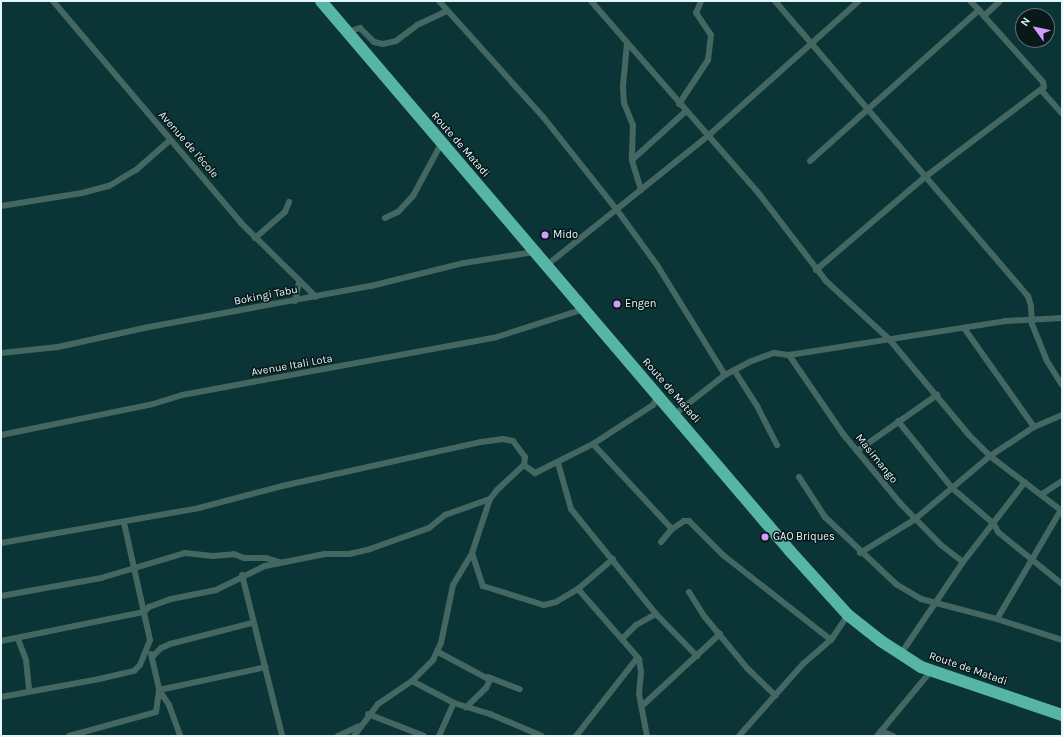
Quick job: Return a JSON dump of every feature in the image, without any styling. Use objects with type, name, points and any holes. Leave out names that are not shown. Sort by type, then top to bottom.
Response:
[{"type":"highway","name":"Route de Matadi","points":[[322,1],[441,144],[675,414],[790,551],[848,615],[900,655],[931,671],[1062,715]]},
{"type":"street","name":"Avenue de l'école","points":[[53,1],[169,141],[255,238],[316,297]]},
{"type":"street","points":[[439,1],[544,118],[617,210],[657,265],[725,375]]},
{"type":"street","points":[[591,1],[679,104],[760,195],[816,270],[889,340],[937,395],[969,435],[990,456],[1042,494],[1062,511],[997,619]]},
{"type":"street","points":[[679,104],[708,60],[711,35],[696,13],[701,1]]},
{"type":"street","points":[[774,1],[868,108],[1028,296],[1033,319],[1032,324],[1047,361],[1062,385]]},
{"type":"street","points":[[547,265],[709,136],[859,1]]},
{"type":"street","points":[[816,270],[925,176],[1044,87],[1043,82],[980,10],[970,1]]},
{"type":"street","points":[[984,16],[1000,1]]},
{"type":"street","points":[[810,161],[868,108],[925,60],[944,40],[980,10]]},
{"type":"street","points":[[347,32],[360,28],[374,42],[383,44],[396,41],[417,25],[447,11]]},
{"type":"street","points":[[627,43],[624,103],[633,124],[632,160],[641,190]]},
{"type":"street","points":[[1041,90],[1062,113]]},
{"type":"street","points":[[632,160],[686,111]]},
{"type":"street","points":[[1,206],[82,193],[109,186],[136,170],[169,141]]},
{"type":"street","points":[[385,218],[398,212],[413,196],[441,144]]},
{"type":"street","points":[[255,238],[285,212],[289,202]]},
{"type":"street","name":"Bokingi Tabu","points":[[1,353],[58,347],[149,327],[295,301],[403,279],[464,263],[534,252]]},
{"type":"street","points":[[295,301],[299,282]]},
{"type":"street","name":"Avenue Itali Lota","points":[[1,435],[153,404],[182,395],[498,337],[584,309]]},
{"type":"street","points":[[675,414],[725,375],[774,353],[789,355],[964,328],[1033,319],[1062,318]]},
{"type":"street","points":[[964,328],[1034,427]]},
{"type":"street","name":"Masimango","points":[[789,355],[857,451],[914,520],[963,562]]},
{"type":"street","points":[[734,370],[757,406],[777,445]]},
{"type":"street","points":[[857,451],[937,395]]},
{"type":"street","points":[[524,465],[535,473],[558,463],[592,444],[654,405],[658,396]]},
{"type":"street","points":[[860,553],[914,520],[990,456],[1034,427],[1062,415]]},
{"type":"street","points":[[898,421],[952,488],[994,524],[998,532],[1062,584]]},
{"type":"street","points":[[1,543],[124,523],[481,442],[503,439],[513,441],[525,456],[524,465],[490,499],[445,515],[429,528],[370,549],[349,554],[325,554],[281,562],[242,575],[236,582],[216,590],[171,599],[149,607],[144,612],[1,641]]},
{"type":"street","points":[[592,444],[672,529]]},
{"type":"street","points":[[558,463],[571,509],[656,614],[697,656]]},
{"type":"street","points":[[798,477],[825,517],[860,553],[896,584],[934,603],[997,619],[1062,640]]},
{"type":"street","points":[[1042,494],[1062,481]]},
{"type":"street","points":[[900,655],[963,562],[994,524],[1025,482]]},
{"type":"street","points":[[354,736],[368,714],[378,704],[412,681],[438,652],[453,585],[472,553],[490,499]]},
{"type":"street","points":[[662,542],[672,529],[684,521],[689,521],[723,555],[830,640]]},
{"type":"street","points":[[1,697],[29,691],[62,687],[134,671],[144,658],[150,640],[124,523]]},
{"type":"street","points":[[1,596],[101,578],[185,552],[213,556],[234,554],[244,558],[266,558],[281,562]]},
{"type":"street","points":[[472,553],[480,572],[481,582],[487,589],[544,605],[556,602],[578,589],[613,559]]},
{"type":"street","points":[[242,575],[252,623],[266,667],[282,736]]},
{"type":"street","points":[[578,589],[623,638],[638,657],[641,672],[639,694],[643,705],[647,736]]},
{"type":"street","points":[[689,592],[704,616],[747,668],[776,696]]},
{"type":"street","points":[[623,638],[636,625],[656,614]]},
{"type":"street","points":[[739,736],[808,659],[830,640],[848,615]]},
{"type":"street","points":[[152,657],[161,648],[170,644],[252,623]]},
{"type":"street","points":[[643,705],[720,634]]},
{"type":"street","points":[[18,638],[26,660],[29,691]]},
{"type":"street","points":[[69,736],[156,712],[159,690],[152,657],[148,647]]},
{"type":"street","points":[[438,652],[488,677],[520,689]]},
{"type":"street","points":[[576,736],[638,657]]},
{"type":"street","points":[[159,690],[266,667]]},
{"type":"street","points":[[879,734],[931,671]]},
{"type":"street","points":[[466,707],[486,688],[490,680],[488,677]]},
{"type":"street","points":[[412,681],[454,703],[542,736]]},
{"type":"street","points":[[159,690],[169,705],[180,736]]},
{"type":"street","points":[[439,736],[454,703]]},
{"type":"street","points":[[368,714],[424,736]]},
{"type":"street","points":[[338,736],[359,726]]},
{"type":"street","points":[[879,734],[893,736]]},
{"type":"place","name":"Mido","points":[[545,235]]},
{"type":"place","name":"Engen","points":[[617,304]]},
{"type":"place","name":"GAO Briques","points":[[765,537]]}]
